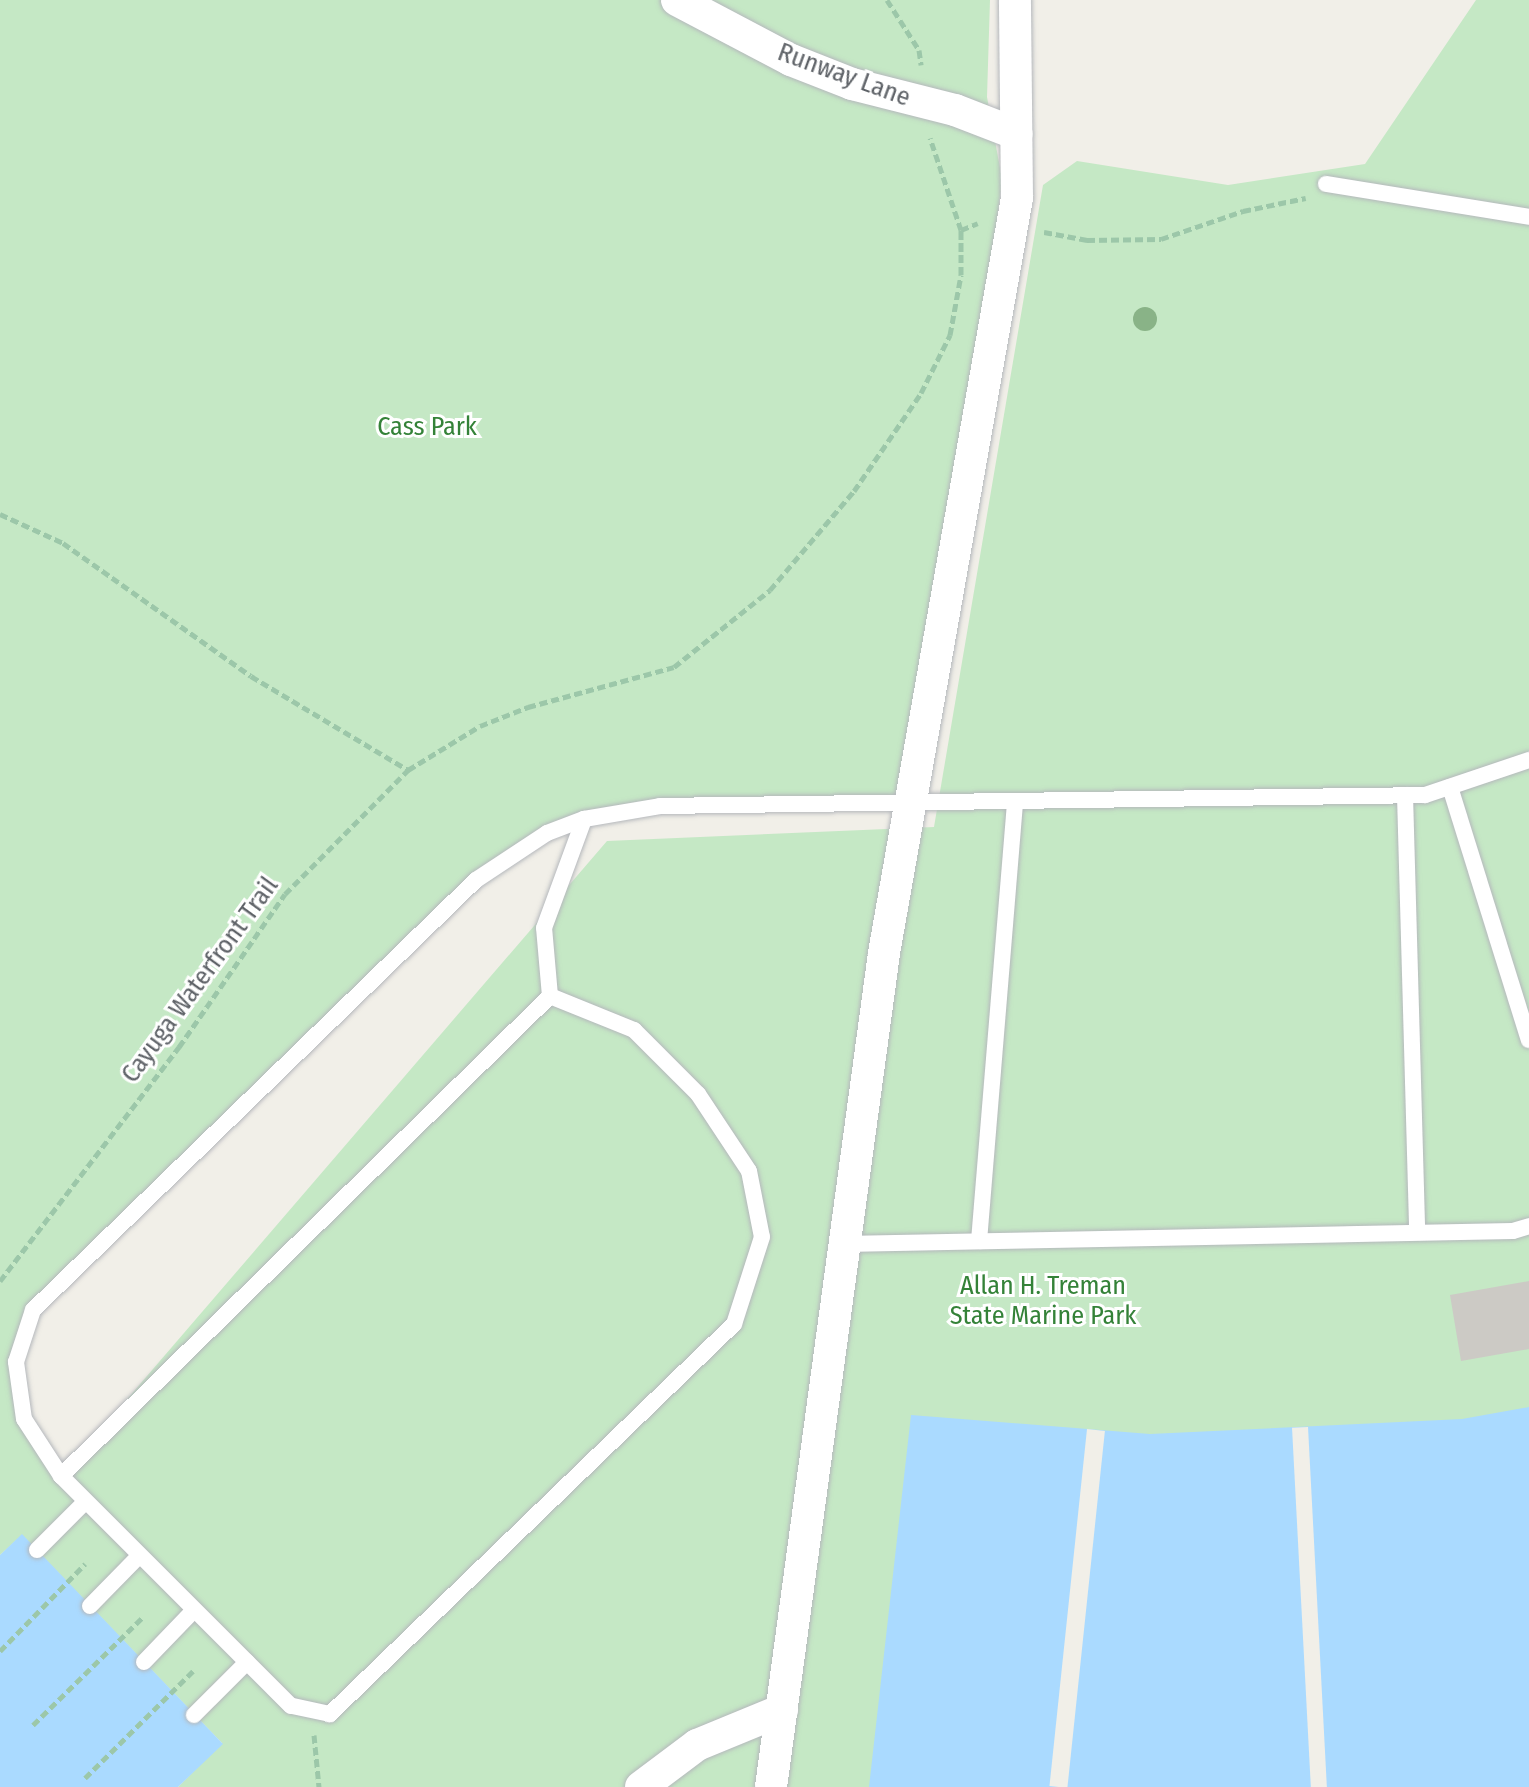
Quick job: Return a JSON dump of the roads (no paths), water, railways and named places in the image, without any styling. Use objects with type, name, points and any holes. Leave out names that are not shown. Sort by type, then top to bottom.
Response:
[{"type":"street","name":"Runway Lane","points":[[677,0],[791,60],[1017,134]]},
{"type":"street","points":[[771,1787],[844,1244],[908,802],[1009,245],[1017,134],[1015,0]]},
{"type":"street","points":[[641,1787],[697,1745],[782,1710]]},
{"type":"lane","points":[[1326,184],[1529,217]]},
{"type":"lane","points":[[550,996],[634,1030],[698,1094],[749,1171],[762,1237],[734,1324],[330,1714],[291,1706],[61,1476],[36,1442],[17,1391],[16,1362],[33,1310],[476,880],[535,841],[584,819],[660,806],[1405,795],[1450,787],[1529,760]]},
{"type":"lane","points":[[1450,787],[1529,1040]]},
{"type":"lane","points":[[1405,795],[1417,1232]]},
{"type":"lane","points":[[979,1241],[1015,801]]},
{"type":"lane","points":[[550,996],[544,928],[584,819]]},
{"type":"lane","points":[[61,1476],[550,996]]},
{"type":"lane","points":[[844,1244],[1513,1231],[1529,1226]]},
{"type":"lane","points":[[37,1550],[85,1502]]},
{"type":"lane","points":[[90,1606],[139,1556]]},
{"type":"lane","points":[[144,1662],[194,1610]]},
{"type":"lane","points":[[194,1715],[247,1662]]},
{"type":"water","points":[[1529,1407],[1529,1787],[869,1787],[911,1415],[1150,1434],[1462,1419]]},
{"type":"water","points":[[22,1534],[223,1744],[178,1787],[0,1787],[0,1555]]},
{"type":"park label","name":"Cass Park","points":[[427,427]]},
{"type":"park label","name":"Allan H. Treman State Marine Park","points":[[1043,1301]]}]
